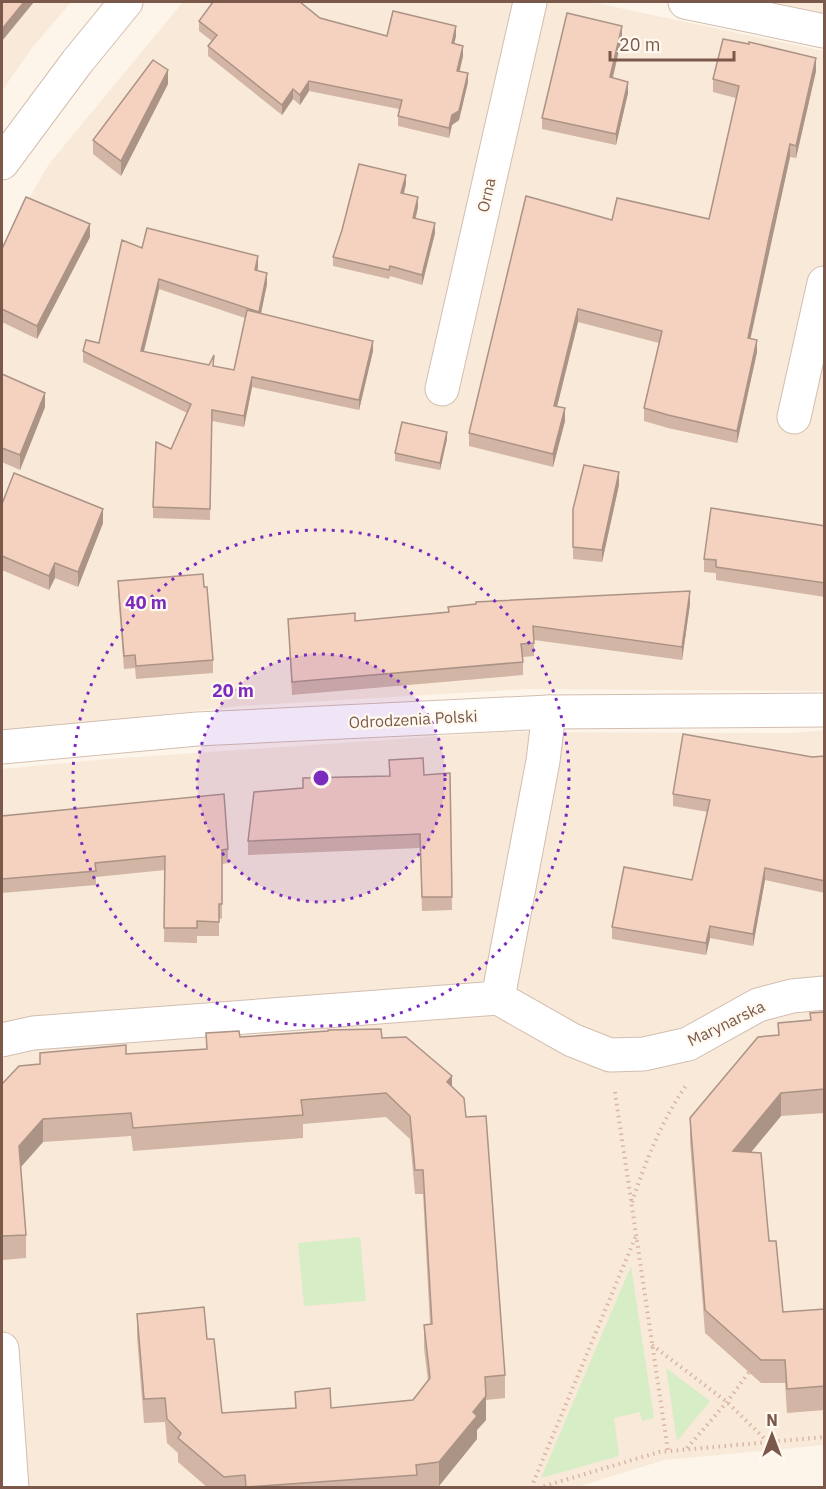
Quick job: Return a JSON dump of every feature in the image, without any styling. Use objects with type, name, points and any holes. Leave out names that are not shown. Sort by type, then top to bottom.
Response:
[{"type":"street","points":[[2,163],[77,62],[126,2]]},
{"type":"street","name":"Orna","points":[[442,389],[530,2]]},
{"type":"street","points":[[686,2],[825,32]]},
{"type":"street","points":[[794,417],[825,283]]},
{"type":"street","name":"Odrodzenia Polski","points":[[2,747],[197,729],[549,712],[825,710]]},
{"type":"street","points":[[2,1040],[33,1033],[498,998],[543,761],[549,712]]},
{"type":"street","name":"Marynarska","points":[[498,998],[572,1040],[610,1055],[644,1054],[688,1044],[758,1005],[792,996],[825,993]]},
{"type":"street","points":[[2,1349],[12,1488]]},
{"type":"path","points":[[610,1055],[668,1451]]},
{"type":"path","points":[[631,1202],[646,1161],[671,1108],[690,1080]]},
{"type":"path","points":[[531,1488],[636,1236]]},
{"type":"path","points":[[652,1345],[727,1402],[767,1442]]},
{"type":"path","points":[[686,1449],[727,1402],[749,1372]]},
{"type":"path","points":[[538,1488],[659,1452],[825,1437]]},
{"type":"shaded area","points":[[2,2],[71,2],[31,49],[2,91]]},
{"type":"shaded area","points":[[183,2],[591,2],[824,51],[824,691],[526,689],[240,706],[2,732],[2,245],[49,164]]},
{"type":"shaded area","points":[[739,2],[824,2],[824,18]]},
{"type":"shaded area","points":[[824,730],[824,1445],[664,1460],[577,1487],[2,1488],[2,769],[108,759],[499,732],[793,733]]},
{"type":"green space","points":[[360,1237],[366,1301],[304,1306],[298,1243]]},
{"type":"green space","points":[[631,1266],[654,1418],[642,1421],[640,1412],[614,1418],[619,1456],[541,1478]]},
{"type":"green space","points":[[666,1368],[710,1401],[677,1441]]},
{"type":"building","points":[[2,2],[24,2],[2,29]]},
{"type":"building","points":[[213,2],[300,2],[320,18],[387,36],[393,11],[456,26],[452,43],[463,46],[457,71],[468,73],[459,111],[452,115],[449,128],[398,116],[402,100],[309,81],[300,95],[293,89],[282,105],[208,46],[217,35],[199,21]]},
{"type":"building","points":[[567,13],[622,26],[610,77],[628,82],[616,134],[542,118]]},
{"type":"building","points":[[723,39],[749,44],[749,42],[816,58],[796,146],[790,144],[769,238],[748,338],[757,340],[737,431],[644,408],[662,331],[578,309],[554,406],[565,408],[553,454],[469,433],[526,196],[612,220],[617,198],[709,219],[739,86],[713,79]]},
{"type":"building","points":[[153,60],[168,70],[121,161],[93,140]]},
{"type":"building","points":[[359,164],[406,175],[401,193],[418,197],[413,218],[435,223],[422,275],[390,266],[389,270],[333,257]]},
{"type":"building","points":[[26,197],[90,224],[37,326],[2,309],[2,249]]},
{"type":"building","points":[[147,228],[258,256],[255,270],[267,273],[259,312],[159,279],[141,351],[209,365],[214,355],[213,366],[234,370],[247,310],[373,341],[359,400],[252,377],[244,416],[212,410],[210,509],[153,507],[156,442],[171,449],[191,404],[83,351],[86,340],[99,343],[122,240],[142,248]]},
{"type":"building","points":[[2,374],[45,393],[20,455],[2,448]]},
{"type":"building","points":[[402,422],[447,432],[440,463],[395,453]]},
{"type":"building","points":[[584,465],[619,472],[602,550],[573,547],[573,509]]},
{"type":"building","points":[[14,473],[103,509],[78,572],[55,563],[49,576],[2,556],[2,504]]},
{"type":"building","points":[[711,508],[825,526],[825,583],[716,567],[716,560],[704,559]]},
{"type":"building","points":[[203,574],[204,587],[207,587],[213,660],[136,666],[135,655],[124,656],[118,581]]},
{"type":"building","points":[[690,591],[682,647],[533,626],[534,643],[521,644],[523,662],[292,682],[288,619],[355,613],[355,621],[449,612],[448,607],[476,604],[476,602]]},
{"type":"building","points":[[683,734],[812,757],[825,756],[825,881],[765,868],[753,934],[710,926],[706,943],[612,927],[624,867],[692,880],[710,800],[673,794]]},
{"type":"building","points":[[423,758],[424,775],[450,773],[452,897],[422,897],[420,834],[248,841],[254,792],[303,788],[303,778],[390,776],[389,760]]},
{"type":"building","points":[[224,794],[228,849],[222,850],[222,904],[219,904],[219,922],[197,921],[197,928],[164,928],[165,856],[95,863],[96,871],[2,879],[2,816]]},
{"type":"building","points":[[825,1012],[825,1089],[781,1093],[733,1151],[761,1153],[769,1241],[776,1241],[783,1312],[825,1309],[825,1386],[787,1389],[785,1360],[761,1360],[705,1310],[690,1118],[758,1037],[779,1035],[778,1023],[811,1020],[810,1013]]},
{"type":"building","points":[[381,1029],[382,1038],[406,1037],[452,1076],[447,1082],[464,1098],[466,1117],[486,1116],[505,1375],[485,1377],[486,1396],[473,1412],[477,1416],[439,1462],[416,1465],[417,1475],[246,1487],[245,1475],[224,1477],[178,1438],[181,1433],[167,1419],[165,1398],[144,1399],[137,1314],[204,1307],[207,1339],[214,1339],[222,1413],[296,1408],[295,1392],[330,1388],[331,1408],[413,1400],[430,1378],[424,1325],[432,1324],[423,1170],[415,1170],[410,1116],[386,1093],[301,1100],[303,1115],[133,1128],[131,1113],[43,1119],[19,1146],[26,1235],[2,1236],[2,1084],[19,1066],[40,1064],[40,1053],[126,1045],[126,1054],[207,1049],[206,1033],[239,1031],[240,1037],[328,1030]]}]
